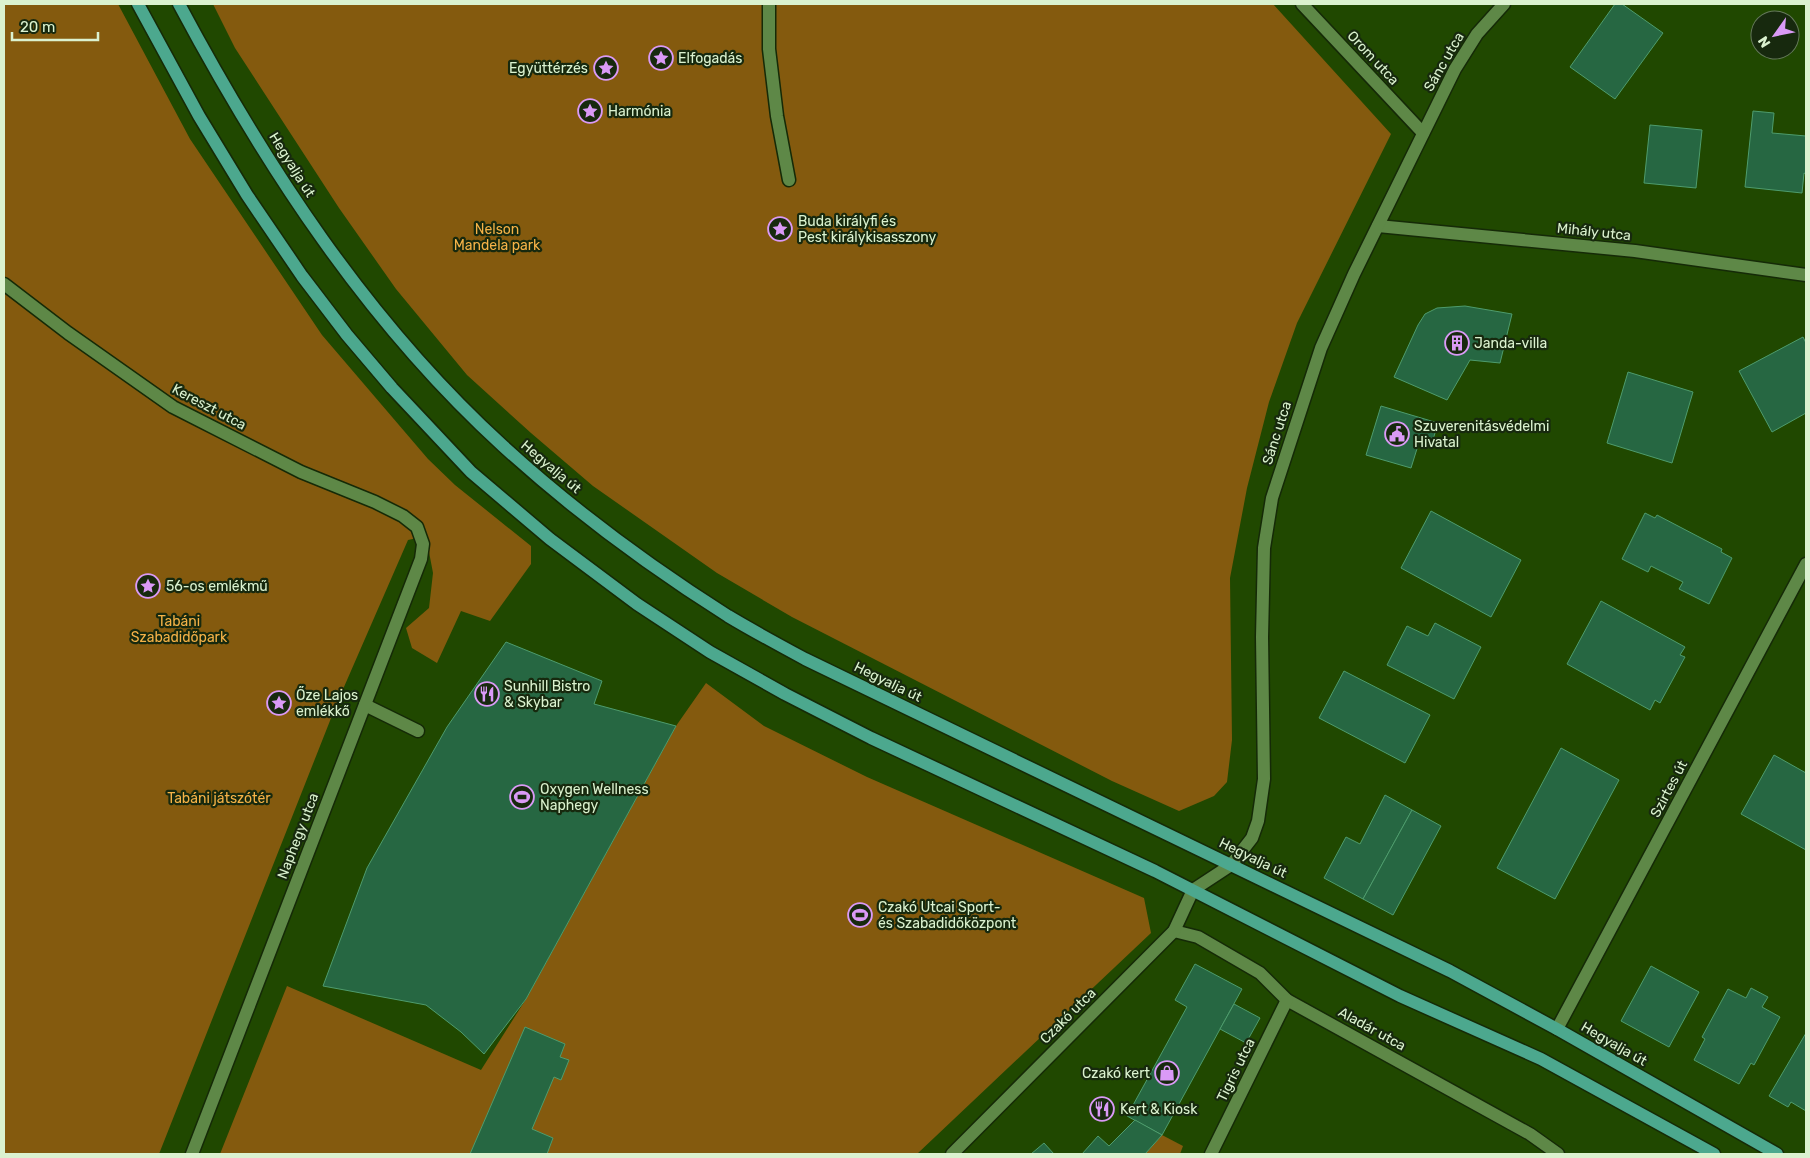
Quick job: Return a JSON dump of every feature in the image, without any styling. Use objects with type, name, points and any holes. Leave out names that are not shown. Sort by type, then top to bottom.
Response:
[{"type":"main road","points":[[138,4],[199,116],[247,195],[302,276],[347,335],[392,388],[471,472],[550,539],[637,604],[710,652],[785,694],[871,738],[1193,890],[1400,996],[1541,1059],[1714,1154]]},
{"type":"main road","name":"Hegyalja út","points":[[179,4],[238,108],[287,188],[349,276],[393,330],[444,388],[503,446],[575,507],[659,570],[722,611],[805,659],[1450,972],[1557,1029],[1777,1154]]},
{"type":"street","points":[[769,4],[769,50],[777,116],[789,180]]},
{"type":"street","name":"Orom utca","points":[[1302,4],[1423,133]]},
{"type":"street","name":"Sánc utca","points":[[1193,890],[1231,865],[1252,838],[1258,821],[1264,779],[1262,590],[1264,548],[1272,498],[1321,348],[1455,69],[1477,34],[1504,4]]},
{"type":"street","name":"Mihály utca","points":[[1378,226],[1635,251],[1806,276]]},
{"type":"street","name":"Kereszt utca","points":[[4,284],[68,333],[173,407],[301,472],[404,516],[417,527]]},
{"type":"street","name":"Naphegy utca","points":[[192,1154],[421,559],[423,544],[417,527]]},
{"type":"street","name":"Szirtes út","points":[[1557,1029],[1806,564]]},
{"type":"street","points":[[365,705],[418,730]]},
{"type":"street","name":"Czakó utca","points":[[952,1154],[1174,931],[1193,890]]},
{"type":"street","name":"Aladár utca","points":[[1174,931],[1198,937],[1260,973],[1288,1000],[1530,1134],[1558,1154]]},
{"type":"street","name":"Tigris utca","points":[[1211,1154],[1288,1000]]},
{"type":"green space","name":"Tabáni Szabadidőpark","points":[[4,4],[118,4],[190,139],[322,335],[428,459],[455,485],[531,546],[531,564],[490,621],[461,611],[437,663],[412,648],[406,628],[429,608],[433,573],[426,536],[408,540],[337,703],[159,1154],[4,1154]]},
{"type":"green space","name":"Nelson Mandela park","points":[[213,4],[1273,4],[1391,134],[1297,323],[1269,402],[1247,488],[1230,578],[1232,740],[1227,782],[1214,796],[1179,811],[1112,781],[792,617],[717,573],[593,486],[467,375],[396,289],[339,208],[235,48]]},
{"type":"green space","name":"Czakó Utcai Sport- és Szabadidőközpont","points":[[706,683],[764,726],[867,777],[1144,898],[1151,933],[917,1154],[220,1154],[287,986],[481,1070],[526,999],[676,726]]},
{"type":"green space","points":[[1162,1135],[1183,1146],[1180,1154],[1145,1154]]},
{"type":"building","points":[[1615,4],[1622,4],[1663,33],[1615,99],[1570,67]]},
{"type":"building","points":[[1753,111],[1774,113],[1772,133],[1806,136],[1806,174],[1804,173],[1802,193],[1745,187]]},
{"type":"building","points":[[1650,125],[1702,130],[1696,188],[1644,183]]},
{"type":"building","name":"Janda-villa","points":[[1465,306],[1512,314],[1500,363],[1470,360],[1447,400],[1394,377],[1425,314],[1437,308]]},
{"type":"building","points":[[1803,337],[1806,343],[1806,413],[1772,432],[1739,371]]},
{"type":"building","points":[[1628,372],[1693,392],[1672,463],[1607,443]]},
{"type":"building","points":[[1381,406],[1438,423],[1432,443],[1420,439],[1411,468],[1366,455]]},
{"type":"building","points":[[1431,511],[1521,560],[1491,617],[1401,568]]},
{"type":"building","points":[[1645,513],[1655,518],[1657,515],[1722,549],[1721,552],[1732,558],[1709,604],[1679,589],[1683,582],[1651,566],[1648,572],[1622,559]]},
{"type":"building","points":[[1601,601],[1685,647],[1680,655],[1685,657],[1660,703],[1655,700],[1650,710],[1567,664]]},
{"type":"building","points":[[1435,623],[1481,647],[1454,699],[1387,665],[1407,626],[1428,636]]},
{"type":"building","name":"Oxygen Wellness Naphegy","points":[[506,642],[602,681],[594,704],[676,726],[526,999],[484,1054],[461,1032],[426,1005],[323,986],[367,868],[447,727]]},
{"type":"building","points":[[1344,671],[1430,715],[1405,763],[1319,718]]},
{"type":"building","points":[[1561,748],[1619,780],[1555,899],[1497,868]]},
{"type":"building","points":[[1774,755],[1806,773],[1806,850],[1741,814]]},
{"type":"building","points":[[1385,795],[1412,810],[1363,899],[1324,878],[1346,837],[1360,844]]},
{"type":"building","points":[[1412,810],[1441,826],[1393,915],[1363,899]]},
{"type":"building","points":[[1195,964],[1242,989],[1162,1135],[1127,1116],[1187,1007],[1175,1000]]},
{"type":"building","points":[[1651,966],[1699,992],[1669,1047],[1621,1021]]},
{"type":"building","points":[[1751,988],[1768,997],[1762,1007],[1780,1017],[1754,1065],[1751,1063],[1739,1084],[1694,1060],[1705,1039],[1702,1037],[1728,989],[1746,998]]},
{"type":"building","points":[[1234,1004],[1260,1018],[1246,1043],[1220,1029]]},
{"type":"building","points":[[525,1027],[565,1044],[560,1057],[569,1060],[561,1080],[554,1077],[532,1129],[553,1138],[547,1154],[470,1154]]},
{"type":"building","points":[[1806,1033],[1806,1111],[1791,1102],[1788,1107],[1769,1096]]},
{"type":"building","points":[[1135,1120],[1162,1135],[1145,1154],[1082,1154],[1098,1136],[1109,1146]]},
{"type":"building","points":[[1044,1143],[1054,1154],[1031,1154]]},
{"type":"place","name":"Elfogadás","points":[[661,58]]},
{"type":"place","name":"Együttérzés","points":[[606,68]]},
{"type":"place","name":"Harmónia","points":[[590,111]]},
{"type":"place","name":"Buda királyfi és Pest királykisasszony","points":[[780,229]]},
{"type":"place","name":"Janda-villa","points":[[1457,343]]},
{"type":"place","name":"Szuverenitásvédelmi Hivatal","points":[[1397,434]]},
{"type":"place","name":"56-os emlékmű","points":[[148,586]]},
{"type":"place","name":"Sunhill Bistro & Skybar","points":[[487,694]]},
{"type":"place","name":"Őze Lajos emlékkő","points":[[279,703]]},
{"type":"place","name":"Oxygen Wellness Naphegy","points":[[522,797]]},
{"type":"place","name":"Czakó Utcai Sport- és Szabadidőközpont","points":[[860,915]]},
{"type":"place","name":"Czakó kert","points":[[1167,1073]]},
{"type":"place","name":"Kert & Kiosk","points":[[1102,1109]]},
{"type":"park label","name":"Tabáni játszótér","points":[[219,798]]}]
